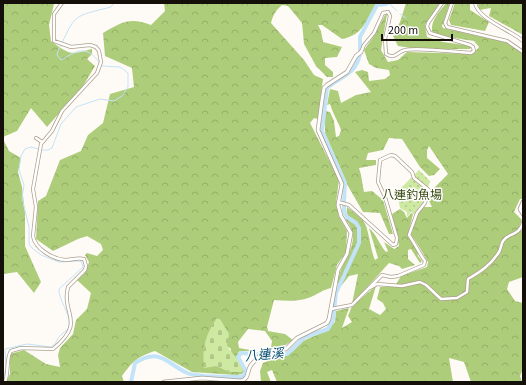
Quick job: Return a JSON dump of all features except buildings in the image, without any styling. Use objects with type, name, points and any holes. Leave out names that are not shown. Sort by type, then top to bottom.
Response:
[{"type":"street","points":[[5,382],[9,365],[9,356],[12,351],[21,348],[53,349],[69,332],[71,319],[67,299],[68,287],[85,270],[86,266],[84,259],[81,258],[66,260],[48,254],[34,240],[36,207],[33,189],[42,142],[52,131],[62,111],[86,88],[97,73],[101,62],[99,51],[96,47],[90,45],[71,47],[61,45],[54,41],[54,14],[62,3]]},
{"type":"street","points":[[164,382],[202,378],[241,381],[248,376],[252,364],[266,350],[286,349],[297,338],[324,326],[330,319],[338,270],[348,254],[351,238],[349,228],[341,216],[338,202],[342,184],[318,130],[323,93],[327,85],[347,72],[356,56],[361,52],[364,45],[374,33],[384,13],[388,12],[390,16],[385,39],[386,54],[394,57],[405,50],[471,53],[474,50],[470,45],[430,33],[427,27],[428,23],[442,3]]},
{"type":"street","points":[[452,3],[444,25],[447,27],[507,41],[523,52]]},
{"type":"street","points":[[475,3],[477,11],[483,16],[523,41]]},
{"type":"street","points":[[36,138],[42,142]]},
{"type":"street","points":[[331,309],[336,310],[352,305],[382,275],[391,277],[398,276],[424,265],[425,261],[419,253],[418,246],[409,235],[417,213],[425,203],[429,190],[414,178],[412,172],[395,156],[390,155],[380,160],[378,182],[385,197],[397,238],[396,244],[393,245],[349,205],[338,202]]},
{"type":"street","points":[[523,202],[520,209],[523,214]]},
{"type":"street","points":[[365,292],[377,284],[402,286],[420,282],[442,298],[457,298],[467,292],[468,279],[480,272],[494,260],[503,241],[516,234],[523,223]]},
{"type":"green space","points":[[3,3],[56,3],[54,4],[49,25],[51,41],[62,49],[74,53],[92,49],[92,54],[87,59],[95,66],[83,86],[47,127],[31,108],[17,131],[3,137]]},
{"type":"green space","points":[[164,3],[377,3],[367,21],[359,31],[349,37],[342,39],[322,25],[318,25],[323,42],[342,47],[337,57],[325,58],[325,65],[333,72],[333,77],[327,77],[316,66],[304,44],[302,23],[288,6],[282,5],[280,7],[275,13],[271,23],[304,60],[314,75],[323,79],[318,119],[314,118],[310,123],[339,180],[336,203],[339,217],[347,231],[346,252],[337,265],[331,288],[304,299],[288,301],[274,300],[267,327],[268,331],[285,334],[293,340],[281,348],[271,348],[272,341],[265,331],[248,329],[238,342],[239,348],[256,351],[240,351],[238,353],[245,367],[245,371],[242,374],[236,375],[192,372],[155,351],[144,355],[129,367],[122,376],[124,382],[6,382],[10,374],[10,354],[24,350],[46,364],[60,367],[58,355],[60,348],[73,334],[76,320],[87,309],[91,293],[77,280],[85,273],[89,262],[85,255],[87,253],[97,256],[103,250],[101,244],[87,236],[53,251],[36,239],[38,201],[46,196],[60,160],[81,151],[88,135],[103,123],[110,94],[134,87],[132,68],[105,56],[103,33],[116,26],[132,21],[151,25],[165,11]],"holes":[[[227,346],[231,349],[230,372],[217,366]]]},
{"type":"green space","points":[[406,3],[440,3],[425,25],[427,37],[443,42],[472,46],[470,49],[418,49],[398,46],[393,36],[400,22]]},
{"type":"green space","points":[[446,3],[450,3],[442,26],[443,28],[513,44],[523,53],[523,199],[520,199],[514,212],[522,220],[519,227],[522,231],[523,229],[523,277],[509,282],[507,289],[515,301],[523,303],[523,369],[520,376],[522,382],[471,382],[464,362],[449,358],[453,382],[277,382],[272,370],[267,372],[271,382],[261,382],[260,371],[263,363],[293,351],[303,341],[325,331],[335,322],[336,311],[349,308],[342,328],[352,322],[348,316],[352,306],[376,286],[369,309],[380,315],[386,309],[383,303],[377,299],[380,287],[395,286],[401,276],[427,267],[428,262],[411,235],[418,213],[424,207],[432,207],[428,199],[434,188],[448,174],[429,146],[427,150],[427,158],[440,169],[434,175],[429,176],[420,167],[402,139],[389,138],[383,150],[368,153],[366,160],[376,160],[376,165],[359,168],[364,192],[372,191],[383,200],[393,234],[389,234],[380,213],[363,212],[348,186],[325,133],[325,111],[330,112],[334,121],[336,137],[339,136],[341,130],[340,127],[330,104],[327,105],[330,89],[338,91],[341,103],[356,95],[371,92],[355,72],[362,70],[368,72],[369,81],[385,79],[390,75],[389,70],[376,68],[369,64],[364,50],[387,14],[381,50],[388,62],[398,60],[407,52],[473,54],[479,47],[474,41],[436,35],[432,31],[434,20]]},
{"type":"green space","points":[[455,3],[470,3],[470,10],[489,22],[485,31],[451,25],[449,20]]},
{"type":"green space","points":[[478,3],[523,3],[523,35],[489,16],[491,8],[479,10]]},
{"type":"green space","points":[[3,139],[9,151],[21,158],[18,172],[22,187],[25,213],[25,246],[41,282],[34,293],[17,272],[3,274]]},
{"type":"green space","name":"八連釣魚場","points":[[419,170],[430,181],[424,201],[414,214],[411,212],[407,217],[407,212],[400,208],[397,192]]},
{"type":"green space","points":[[347,207],[366,225],[375,260],[378,258],[369,228],[386,252],[388,251],[384,242],[394,249],[399,246],[392,214],[400,209],[404,212],[407,218],[411,213],[413,214],[408,235],[417,248],[418,256],[422,261],[420,263],[411,249],[408,250],[408,259],[415,265],[402,269],[399,266],[389,263],[352,304],[358,274],[349,276],[342,285],[337,283],[341,269],[351,248],[353,237],[350,226],[346,220]]},
{"type":"green space","points":[[217,318],[220,319],[229,334],[227,346],[245,369],[244,372],[230,372],[217,366],[204,368],[205,342]]},
{"type":"waterway","points":[[99,62],[86,51],[77,52],[61,60],[57,55],[68,30],[76,19],[88,13],[111,7],[114,3]]},
{"type":"waterway","points":[[386,4],[390,4],[397,11]]},
{"type":"waterway","name":"八連溪","points":[[360,51],[360,37],[377,5],[386,4]]},
{"type":"waterway","points":[[400,14],[406,18]]},
{"type":"waterway","name":"八連溪","points":[[344,202],[345,183],[322,131],[327,88],[355,67],[360,54]]},
{"type":"waterway","points":[[42,150],[52,148],[61,124],[76,107],[100,99],[114,101],[122,96],[128,87],[128,73],[120,67],[101,65]]},
{"type":"waterway","points":[[3,379],[6,368],[5,349],[27,344],[51,347],[68,329],[68,314],[59,294],[59,289],[83,267],[81,261],[59,262],[41,255],[29,244],[29,227],[22,198],[24,185],[19,170],[21,156],[25,149],[31,147],[38,149]]},
{"type":"waterway","name":"八連溪","points":[[131,382],[135,363],[151,356],[162,358],[187,373],[242,377],[246,371],[238,357],[241,353],[267,355],[287,354],[305,337],[328,329],[333,320],[336,293],[359,243],[359,228],[356,223],[347,217],[344,212],[344,205]]}]
